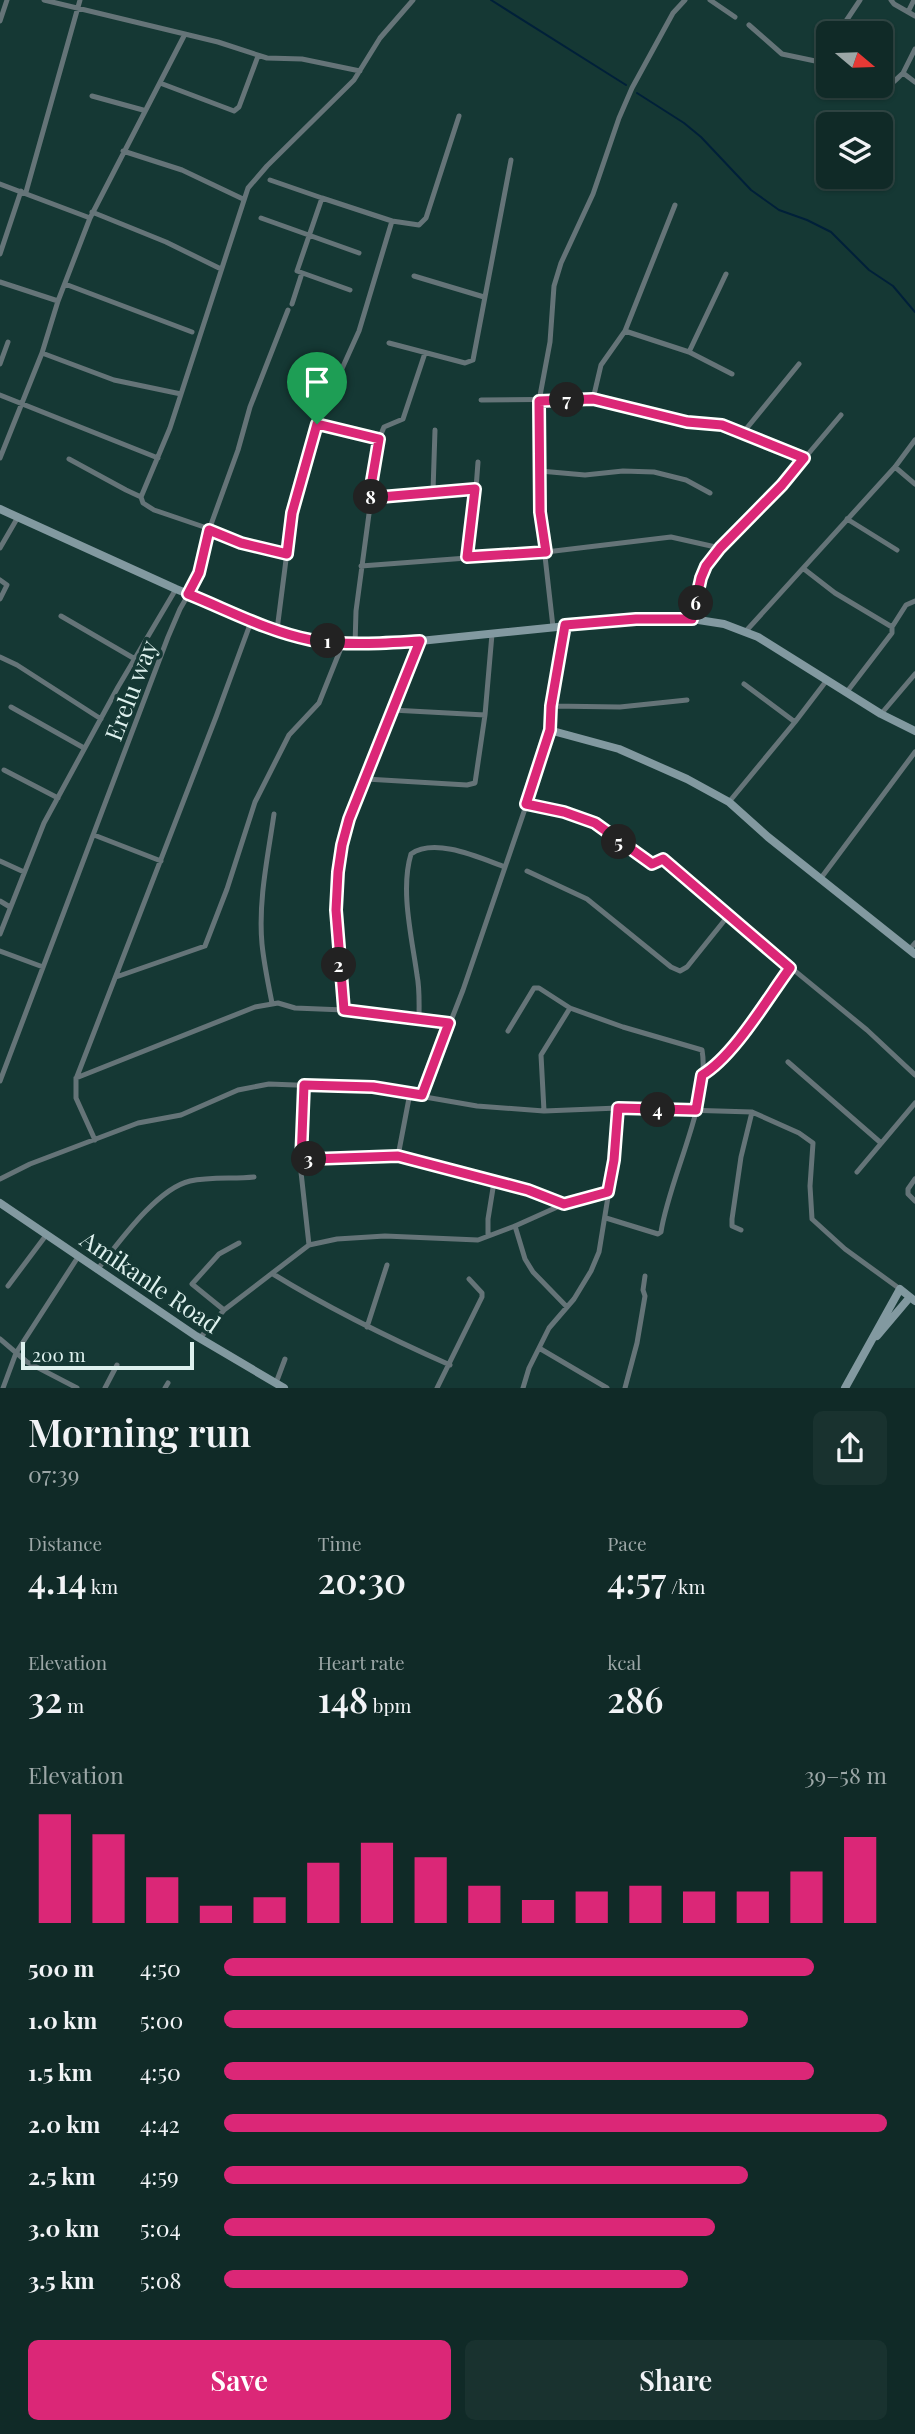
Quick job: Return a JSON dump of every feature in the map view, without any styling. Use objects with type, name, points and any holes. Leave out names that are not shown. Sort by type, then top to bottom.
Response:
[{"type":"street","points":[[0,21],[8,0]]},
{"type":"street","points":[[44,0],[229,45],[275,59],[302,59],[360,71]]},
{"type":"street","points":[[0,254],[24,192],[80,0]]},
{"type":"street","points":[[553,626],[540,512],[539,401],[549,353],[552,296],[557,274],[593,194],[632,88],[673,12],[685,0]]},
{"type":"street","points":[[710,0],[734,17]]},
{"type":"street","points":[[846,21],[860,0]]},
{"type":"street","points":[[891,0],[915,16]]},
{"type":"street","points":[[908,12],[914,0]]},
{"type":"street","points":[[287,554],[241,543],[154,510],[143,503],[141,497],[181,394],[243,199],[250,185],[344,91],[380,38],[411,3]]},
{"type":"street","points":[[750,25],[782,54],[816,61]]},
{"type":"street","points":[[0,458],[42,353],[58,301],[91,215],[185,34]]},
{"type":"street","points":[[893,83],[903,73],[915,49]]},
{"type":"street","points":[[160,83],[234,111],[239,107],[258,55]]},
{"type":"street","points":[[903,73],[915,82]]},
{"type":"street","points":[[92,96],[144,110]]},
{"type":"street","points":[[270,180],[392,221],[419,225],[426,218],[459,116]]},
{"type":"street","points":[[122,151],[189,173],[243,199]]},
{"type":"street","points":[[389,343],[466,363],[473,360],[511,160]]},
{"type":"street","points":[[0,184],[166,242],[221,269]]},
{"type":"street","points":[[309,236],[322,198]]},
{"type":"street","points":[[593,399],[603,361],[625,331],[675,205]]},
{"type":"street","points":[[261,218],[359,253]]},
{"type":"street","points":[[277,630],[292,513],[317,424],[359,331],[392,221]]},
{"type":"street","name":"Erelu way","points":[[0,1081],[168,637],[199,573],[206,529],[238,450],[254,395],[302,273],[297,271],[309,236]]},
{"type":"street","points":[[302,273],[350,290]]},
{"type":"street","points":[[689,352],[726,274]]},
{"type":"street","points":[[414,276],[484,297]]},
{"type":"street","points":[[0,282],[58,301]]},
{"type":"street","points":[[65,284],[192,332]]},
{"type":"street","points":[[625,331],[689,352],[732,374]]},
{"type":"street","points":[[0,364],[8,342]]},
{"type":"street","points":[[42,353],[114,380],[181,394]]},
{"type":"street","points":[[355,645],[361,566],[379,439],[384,427],[403,419],[425,353]]},
{"type":"street","points":[[742,434],[799,364]]},
{"type":"street","points":[[0,396],[158,458]]},
{"type":"street","points":[[481,400],[593,399],[687,422],[722,425],[804,458]]},
{"type":"street","points":[[692,619],[706,566],[720,548],[782,485],[841,415]]},
{"type":"street","points":[[317,424],[379,439]]},
{"type":"street","points":[[433,491],[435,430]]},
{"type":"street","points":[[746,631],[895,467],[915,440]]},
{"type":"street","points":[[69,459],[141,497]]},
{"type":"street","points":[[467,557],[478,463]]},
{"type":"street","points":[[895,467],[915,484]]},
{"type":"street","points":[[540,471],[585,475],[623,471],[654,472],[686,480],[710,493]]},
{"type":"street","points":[[369,498],[475,489]]},
{"type":"street","points":[[0,509],[176,589],[277,630],[309,639],[355,645],[636,619],[692,619],[724,624],[746,631],[881,714],[915,731]]},
{"type":"street","points":[[0,548],[18,517]]},
{"type":"street","points":[[847,519],[897,550]]},
{"type":"street","points":[[361,566],[546,552],[671,537],[720,548]]},
{"type":"street","points":[[804,569],[835,593],[892,627]]},
{"type":"street","points":[[0,580],[7,585],[0,599]]},
{"type":"street","points":[[0,934],[35,844],[58,798],[176,589]]},
{"type":"street","points":[[846,693],[892,633],[892,627],[906,605],[915,601]]},
{"type":"street","points":[[61,616],[135,659]]},
{"type":"street","points":[[95,1140],[76,1098],[76,1079],[252,619]]},
{"type":"street","points":[[422,1095],[463,990],[550,730],[551,706],[565,625]]},
{"type":"street","points":[[366,779],[474,784],[485,715],[492,634]]},
{"type":"street","points":[[344,1010],[336,922],[338,872],[349,819],[420,641]]},
{"type":"street","points":[[116,977],[205,946],[228,889],[255,802],[289,735],[318,703],[343,643]]},
{"type":"street","points":[[0,657],[101,719]]},
{"type":"street","points":[[881,714],[915,674]]},
{"type":"street","points":[[729,802],[796,722],[827,680]]},
{"type":"street","points":[[744,684],[796,722]]},
{"type":"street","points":[[551,706],[620,707],[687,700]]},
{"type":"street","points":[[11,706],[84,748]]},
{"type":"street","points":[[392,710],[485,715]]},
{"type":"street","points":[[550,730],[619,749],[687,779],[729,802],[768,837],[913,948]]},
{"type":"street","points":[[821,878],[915,752]]},
{"type":"street","points":[[4,770],[58,798]]},
{"type":"street","points":[[526,804],[564,812],[595,823],[652,864],[663,859],[727,916],[867,1030],[915,1075]]},
{"type":"street","points":[[272,1003],[262,944],[262,925],[264,886],[274,814]]},
{"type":"street","points":[[94,835],[161,861]]},
{"type":"street","points":[[419,1020],[417,975],[409,928],[407,872],[411,853],[421,848],[456,849],[505,867]]},
{"type":"street","points":[[0,861],[24,872]]},
{"type":"street","points":[[527,871],[587,900],[671,968],[680,971],[687,968],[727,916]]},
{"type":"street","points":[[0,901],[10,907]]},
{"type":"street","points":[[0,951],[43,967]]},
{"type":"street","points":[[702,1075],[712,1069],[730,1049],[790,968]]},
{"type":"street","points":[[508,1031],[534,988],[539,988],[570,1008],[623,1027],[698,1048],[703,1054],[696,1110],[676,1172],[661,1232],[658,1234],[606,1218]]},
{"type":"street","points":[[76,1079],[255,1007],[272,1003],[300,1009],[344,1010],[449,1023]]},
{"type":"street","points":[[544,1111],[541,1055],[570,1008]]},
{"type":"street","points":[[788,1062],[881,1143]]},
{"type":"street","points":[[0,1179],[30,1164],[138,1123],[181,1115],[250,1087],[269,1084],[373,1087],[477,1106],[544,1111],[618,1108],[752,1112],[799,1133],[813,1143],[810,1186],[812,1219],[845,1249],[913,1299],[875,1339],[847,1388]]},
{"type":"street","points":[[304,1085],[301,1162],[309,1245]]},
{"type":"street","points":[[398,1156],[410,1093]]},
{"type":"street","points":[[857,1171],[915,1102]]},
{"type":"street","points":[[523,1388],[529,1368],[549,1328],[591,1271],[599,1252],[614,1160],[618,1108]]},
{"type":"street","points":[[741,1230],[732,1226],[732,1219],[741,1157],[752,1112]]},
{"type":"street","points":[[301,1162],[312,1159],[398,1156],[528,1190],[564,1204]]},
{"type":"street","points":[[97,1270],[144,1212],[179,1186],[191,1181],[254,1177]]},
{"type":"street","points":[[915,1178],[908,1194],[915,1201]]},
{"type":"street","points":[[488,1236],[494,1182]]},
{"type":"street","points":[[200,1338],[225,1310],[309,1245],[363,1237],[478,1240],[564,1204],[608,1192]]},
{"type":"street","name":"Amikanle Road","points":[[0,1203],[200,1338],[280,1385]]},
{"type":"street","points":[[515,1226],[525,1258],[533,1272],[567,1307]]},
{"type":"street","points":[[8,1286],[47,1234]]},
{"type":"street","points":[[225,1310],[192,1284],[219,1254],[239,1243]]},
{"type":"street","points":[[3,1385],[16,1353],[78,1257]]},
{"type":"street","points":[[367,1327],[387,1265]]},
{"type":"street","points":[[274,1274],[367,1327],[450,1365]]},
{"type":"street","points":[[625,1388],[643,1307],[645,1276]]},
{"type":"street","points":[[437,1388],[482,1297],[482,1293],[469,1279]]},
{"type":"street","points":[[847,1388],[900,1289]]},
{"type":"street","points":[[0,1339],[27,1362],[77,1388]]},
{"type":"street","points":[[539,1349],[607,1388]]},
{"type":"street","points":[[280,1385],[285,1359]]},
{"type":"street","points":[[105,1388],[117,1365]]},
{"type":"waterway","points":[[491,0],[626,85]]},
{"type":"waterway","points":[[637,93],[701,137],[751,190],[779,210],[831,232],[869,270],[893,286],[915,312]]},
{"type":"route","points":[[593,399],[687,422],[722,425],[804,458],[706,566],[692,619],[636,619],[565,625],[551,706],[550,730],[526,804],[564,812],[595,823],[652,864],[663,859],[790,968],[730,1049],[712,1069],[702,1075],[696,1110],[618,1108],[614,1160],[608,1192],[564,1204],[528,1190],[398,1156],[312,1159],[301,1162],[304,1085],[373,1087],[422,1095],[449,1023],[344,1010],[338,957],[336,910],[342,845],[349,819],[420,641],[355,645],[309,639],[277,630],[188,594],[199,573],[209,530],[241,543],[287,554],[292,513],[317,424],[379,439],[369,498],[475,489],[467,557],[546,552],[540,512],[539,401],[593,399]]}]
